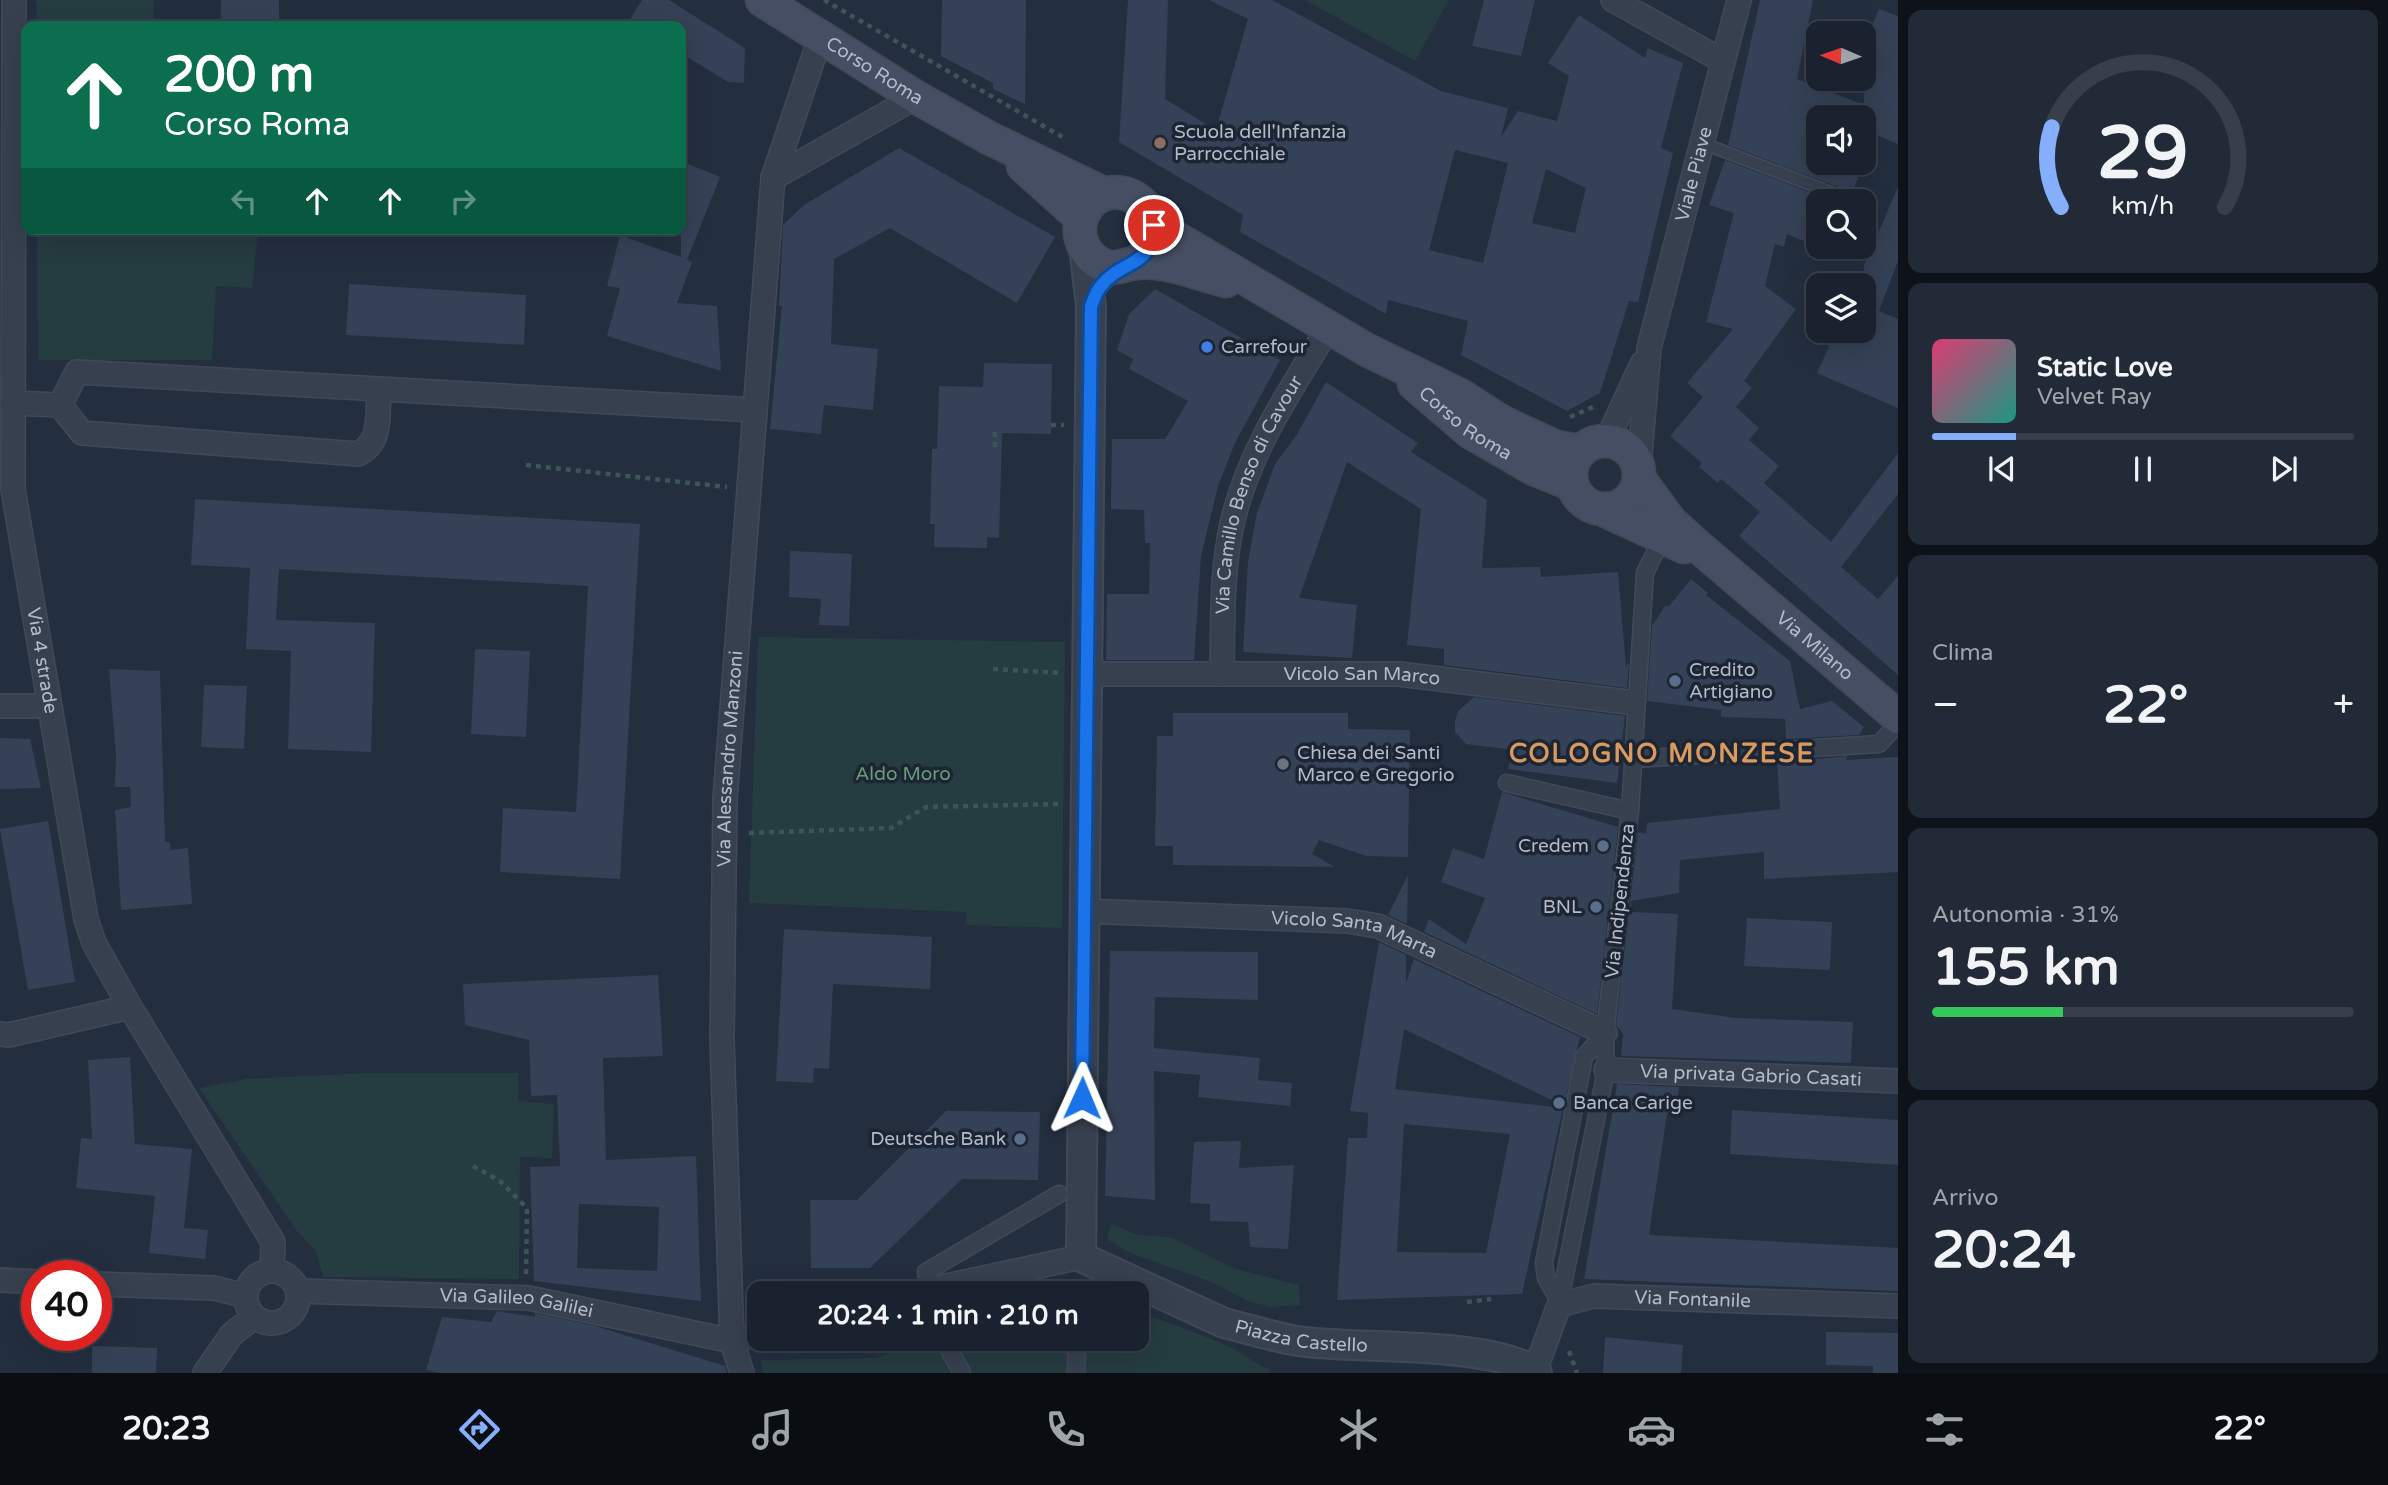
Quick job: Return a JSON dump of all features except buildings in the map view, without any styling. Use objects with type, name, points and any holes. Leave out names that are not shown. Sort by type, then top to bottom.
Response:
[{"type":"main road","name":"Corso Roma","points":[[762,0],[916,97],[989,138],[1105,194],[1130,195],[1142,201],[1154,225],[1367,350],[1460,395],[1556,447],[1593,446]]},
{"type":"main road","name":"Corso Roma","points":[[989,138],[1081,218]]},
{"type":"main road","points":[[1084,248],[1080,236],[1081,218],[1093,200],[1105,194]]},
{"type":"main road","points":[[1136,262],[1150,247],[1154,225]]},
{"type":"main road","name":"Corso Roma","points":[[1084,248],[1093,259],[1107,266],[1120,268],[1136,262],[1186,270],[1268,293]]},
{"type":"main road","name":"Corso Roma","points":[[1367,350],[1470,432],[1534,469],[1571,484]]},
{"type":"main road","points":[[1620,444],[1632,453],[1639,473],[1634,496],[1620,507],[1606,510],[1588,506],[1578,498],[1571,484],[1571,470],[1593,446],[1620,444]]},
{"type":"main road","name":"Via Milano","points":[[1639,473],[1671,522],[1729,575],[1898,717]]},
{"type":"main road","name":"Via Milano","points":[[1606,510],[1662,536],[1729,575]]},
{"type":"street","name":"Via 4 strade","points":[[14,0],[8,416],[13,489],[86,919],[94,943],[130,1007],[273,1242],[272,1271]]},
{"type":"street","points":[[1613,0],[1723,61]]},
{"type":"street","name":"Viale Piave","points":[[1639,473],[1649,348],[1739,0]]},
{"type":"street","name":"Via Alessandro Manzoni","points":[[742,1373],[732,1340],[722,1039],[724,831],[773,178],[820,38]]},
{"type":"street","points":[[773,178],[916,97]]},
{"type":"street","points":[[973,1281],[1081,1257],[1085,804],[1075,674],[1091,306],[1084,248]]},
{"type":"street","points":[[1091,306],[1101,286],[1136,262]]},
{"type":"street","name":"Via Camillo Benso di Cavour","points":[[1222,674],[1226,569],[1232,524],[1246,476],[1267,433],[1329,327]]},
{"type":"street","name":"Viale Piave","points":[[1593,446],[1649,348]]},
{"type":"street","points":[[60,405],[77,372],[755,410]]},
{"type":"street","points":[[60,405],[82,433],[358,454],[369,449],[376,439],[379,389]]},
{"type":"street","points":[[8,416],[60,405]]},
{"type":"street","points":[[1630,811],[1634,759],[1633,702],[1645,573],[1662,536]]},
{"type":"street","name":"Vicolo San Marco","points":[[1075,674],[1399,674],[1633,702]]},
{"type":"street","points":[[0,706],[48,706]]},
{"type":"street","points":[[1634,759],[1880,744],[1898,723]]},
{"type":"street","name":"Via Indipendenza","points":[[1507,783],[1630,811],[1605,1033],[1606,1070],[1559,1304]]},
{"type":"street","name":"Vicolo Santa Marta","points":[[1084,911],[1347,921],[1378,926],[1605,1033]]},
{"type":"street","points":[[0,1034],[9,1035],[130,1007]]},
{"type":"street","points":[[1536,1372],[1559,1304],[1546,1278],[1544,1263],[1584,1057],[1605,1033]]},
{"type":"street","name":"Via privata Gabrio Casati","points":[[1606,1070],[1898,1081]]},
{"type":"street","points":[[925,1281],[926,1272],[1059,1194]]},
{"type":"street","name":"Piazza Castello","points":[[1081,1257],[1224,1322],[1259,1332],[1297,1341],[1492,1356],[1536,1372]]},
{"type":"street","points":[[112,1285],[214,1288],[250,1306],[263,1322],[285,1321],[298,1303],[298,1291],[288,1276],[272,1271],[254,1278],[250,1306],[205,1373]]},
{"type":"street","points":[[0,1280],[21,1281]]},
{"type":"street","name":"Via Galileo Galilei","points":[[298,1291],[525,1297],[732,1340]]},
{"type":"street","name":"Via Fontanile","points":[[1559,1304],[1594,1296],[1898,1306]]},
{"type":"street","points":[[732,1340],[747,1336]]},
{"type":"street","points":[[950,1351],[962,1373]]},
{"type":"street","points":[[1076,1373],[1077,1351]]},
{"type":"lane","points":[[1702,143],[1822,189]]},
{"type":"path","points":[[995,432],[995,447]]},
{"type":"path","points":[[526,465],[737,488]]},
{"type":"path","points":[[993,669],[1075,674]]},
{"type":"path","points":[[724,831],[771,834],[891,828],[926,807],[1085,804]]},
{"type":"path","points":[[473,1166],[500,1181],[527,1208],[525,1297]]},
{"type":"path","points":[[1467,1302],[1491,1299]]},
{"type":"green space","points":[[36,0],[154,0],[154,21],[37,21]]},
{"type":"green space","points":[[1305,0],[1449,0],[1415,61]]},
{"type":"green space","points":[[37,235],[257,235],[252,288],[216,286],[212,360],[38,360]]},
{"type":"green space","name":"Aldo Moro","points":[[758,637],[1065,642],[1062,928],[966,925],[966,912],[749,903]]},
{"type":"green space","points":[[367,1073],[518,1073],[518,1101],[554,1104],[552,1158],[520,1157],[519,1279],[323,1277],[316,1251],[296,1230],[199,1088],[246,1079]]},
{"type":"green space","points":[[1111,1223],[1135,1234],[1173,1238],[1233,1268],[1299,1285],[1300,1305],[1270,1307],[1248,1301],[1211,1282],[1130,1253],[1107,1239]]},
{"type":"green space","points":[[1149,1316],[1232,1348],[1271,1369],[1270,1373],[763,1373],[760,1360],[876,1358],[894,1351],[1149,1351]]},
{"type":"place","name":"Scuola dell'Infanzia Parrocchiale","points":[[1160,143]]},
{"type":"place","name":"Carrefour","points":[[1207,347]]},
{"type":"place","name":"Credito Artigiano","points":[[1675,681]]},
{"type":"place","name":"Chiesa dei Santi Marco e Gregorio","points":[[1283,764]]},
{"type":"place","name":"Credem","points":[[1603,846]]},
{"type":"place","name":"BNL","points":[[1596,907]]},
{"type":"place","name":"Banca Carige","points":[[1559,1103]]},
{"type":"place","name":"Deutsche Bank","points":[[1020,1139]]},
{"type":"district","name":"COLOGNO MONZESE","points":[[1662,753]]},
{"type":"route","points":[[1082,1098],[1091,306],[1101,286],[1146,254],[1154,238],[1154,225]]}]
